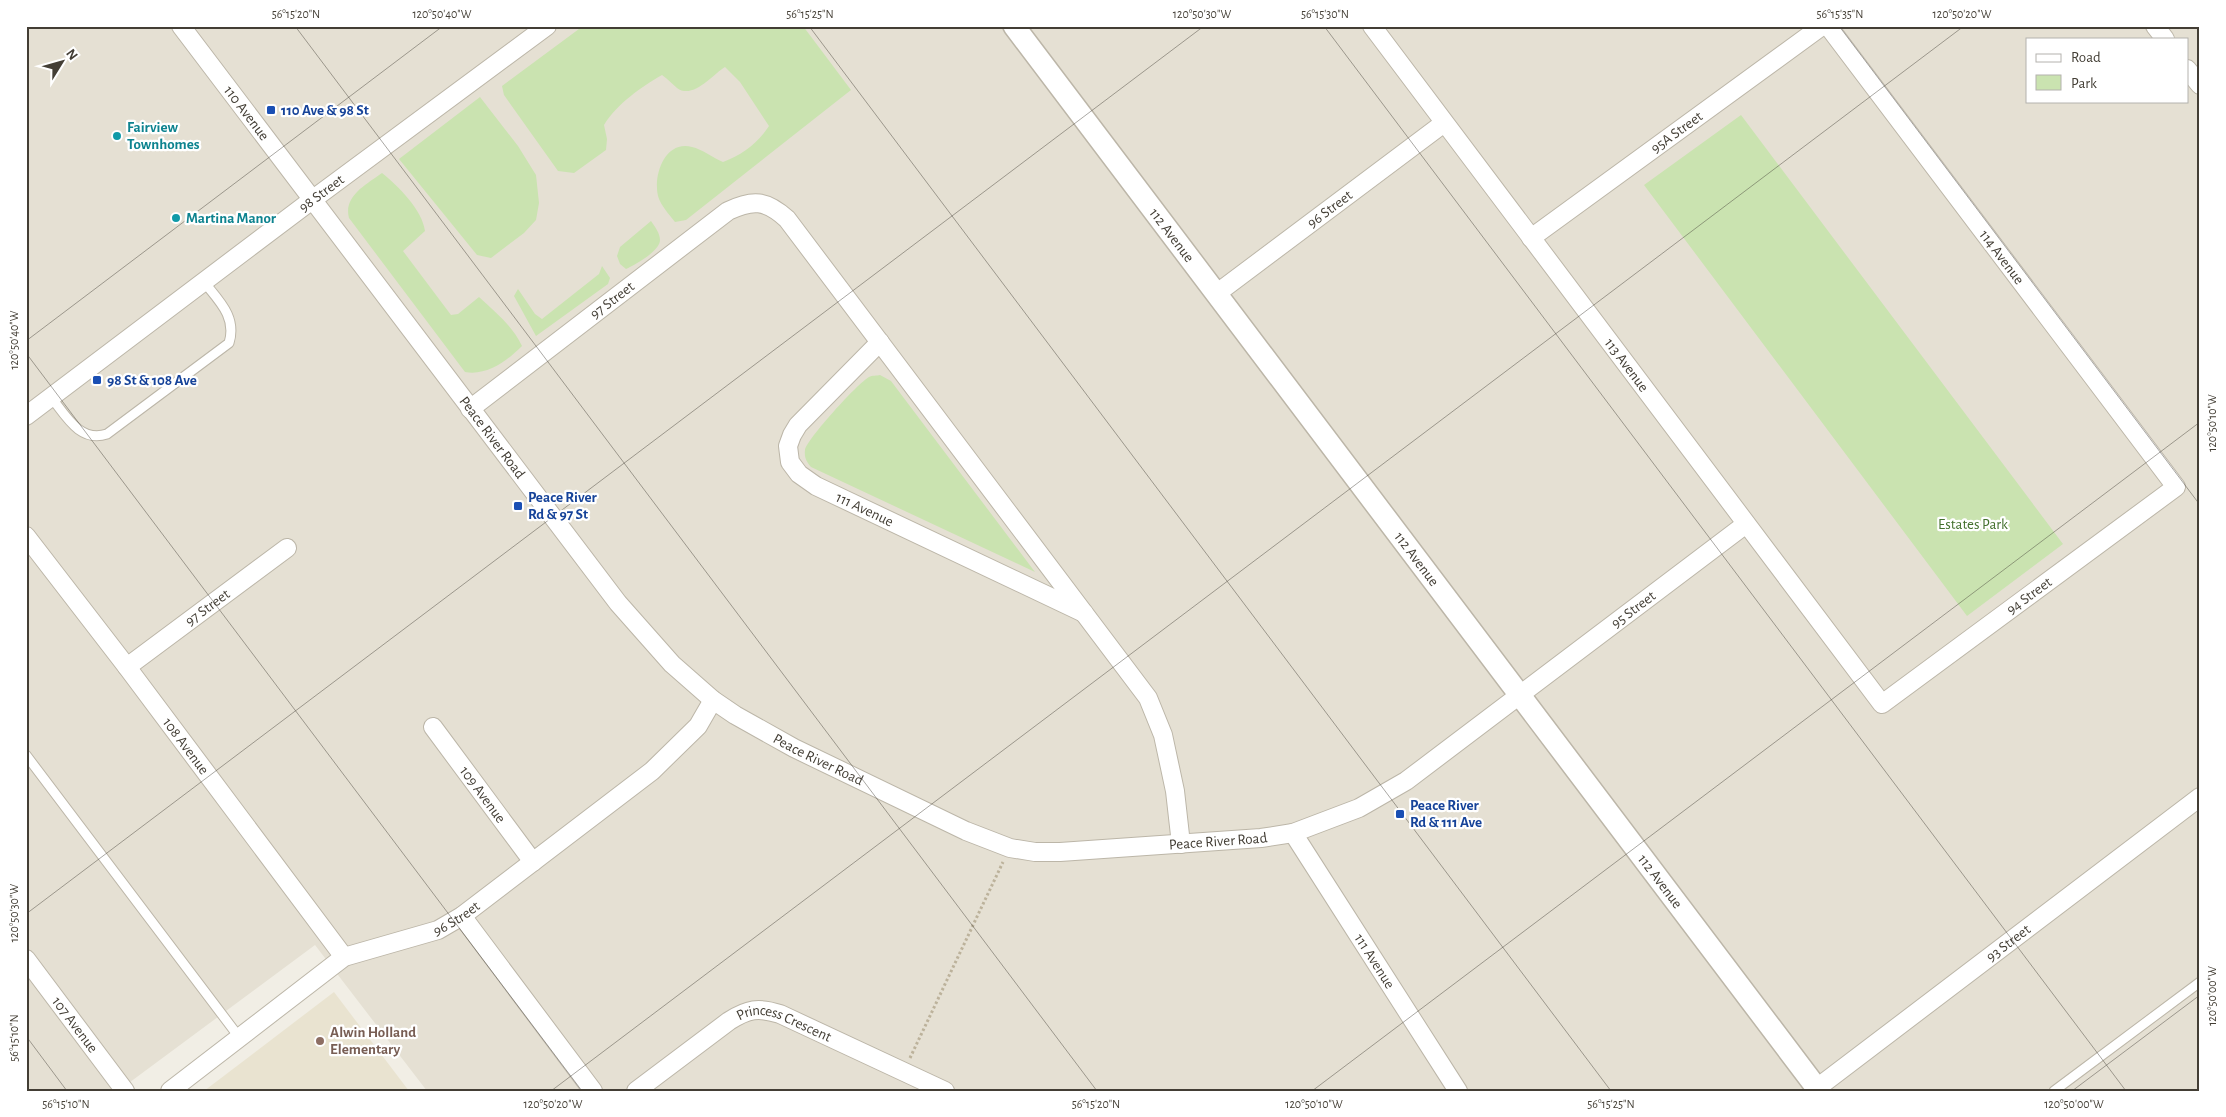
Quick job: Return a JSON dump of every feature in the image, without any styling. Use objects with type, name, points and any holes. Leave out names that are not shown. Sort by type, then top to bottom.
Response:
[{"type":"street","name":"110 Avenue","points":[[181,26],[312,200]]},
{"type":"street","name":"98 Street","points":[[26,416],[546,26]]},
{"type":"street","name":"112 Avenue","points":[[1014,26],[1818,1089]]},
{"type":"street","name":"113 Avenue","points":[[1372,26],[1882,704]]},
{"type":"street","name":"95A Street","points":[[1531,238],[1822,26]]},
{"type":"street","name":"114 Avenue","points":[[1828,26],[2176,487]]},
{"type":"street","points":[[2155,26],[2164,38]]},
{"type":"street","points":[[2188,70],[2200,85]]},
{"type":"street","name":"96 Street","points":[[1216,294],[1444,123]]},
{"type":"street","name":"Peace River Road","points":[[312,200],[628,616],[672,664],[713,700],[735,715],[794,748],[966,832],[1010,848],[1035,852],[1181,844],[1261,838],[1293,833],[1327,822],[1384,795],[1406,781],[1519,695]]},
{"type":"street","name":"97 Street","points":[[470,408],[728,211],[742,204],[758,202]]},
{"type":"street","name":"111 Avenue","points":[[758,202],[774,208],[787,219],[1087,614],[1148,698],[1163,735],[1175,791],[1181,844]]},
{"type":"street","name":"111 Avenue","points":[[880,342],[795,430],[788,446],[790,462],[799,474],[816,486],[1087,614]]},
{"type":"street","name":"94 Street","points":[[1882,704],[2176,487]]},
{"type":"street","name":"95 Street","points":[[1519,695],[1746,524]]},
{"type":"street","name":"108 Avenue","points":[[26,536],[127,667],[344,958]]},
{"type":"street","name":"97 Street","points":[[127,667],[287,548]]},
{"type":"street","name":"96 Street","points":[[170,1091],[344,958],[438,930],[462,916],[672,754],[698,726],[713,700]]},
{"type":"street","name":"109 Avenue","points":[[433,727],[533,862]]},
{"type":"street","name":"93 Street","points":[[1818,1089],[2200,797]]},
{"type":"street","name":"111 Avenue","points":[[1293,833],[1458,1091]]},
{"type":"street","points":[[462,916],[593,1091]]},
{"type":"street","name":"107 Avenue","points":[[26,959],[125,1091]]},
{"type":"street","name":"Princess Crescent","points":[[636,1091],[729,1020],[756,1009],[780,1014],[903,1073],[946,1091]]},
{"type":"lane","points":[[50,398],[86,436],[97,438],[107,434],[228,342],[232,332],[231,321],[204,282]]},
{"type":"lane","points":[[26,755],[240,1037]]},
{"type":"lane","points":[[2054,1091],[2200,982]]},
{"type":"path","points":[[903,1073],[1010,848]]},
{"type":"shaded area","points":[[26,26],[2200,26],[2200,1091],[427,1091],[315,945],[118,1091],[26,1091]]},
{"type":"shaded area","name":"Alwin Holland Elementary","points":[[334,992],[409,1091],[204,1091]]},
{"type":"green space","points":[[583,26],[803,26],[851,90],[686,220],[675,222],[661,203],[657,188],[659,169],[668,154],[683,146],[692,147],[723,162],[749,148],[769,126],[740,82],[725,67],[702,85],[690,91],[683,91],[677,88],[662,75],[630,97],[609,117],[604,125],[607,139],[606,150],[574,173],[558,171],[504,95],[502,86]]},
{"type":"green space","points":[[480,97],[518,146],[536,175],[539,203],[536,220],[524,233],[491,258],[477,255],[399,159]]},
{"type":"green space","name":"Estates Park","points":[[1741,115],[2063,544],[1967,616],[1644,185]]},
{"type":"green space","points":[[382,173],[402,191],[419,214],[425,231],[403,251],[451,315],[458,314],[479,297],[514,332],[522,346],[503,362],[481,372],[465,372],[349,218],[348,210],[353,197],[363,186]]},
{"type":"green space","points":[[651,221],[659,235],[659,244],[646,257],[626,269],[620,264],[617,256],[620,247]]},
{"type":"green space","points":[[602,266],[610,278],[608,284],[536,336],[514,296],[518,289],[535,314],[542,319],[599,274]]},
{"type":"green space","points":[[880,375],[891,381],[1035,572],[811,467],[807,462],[805,450],[814,435],[863,381],[870,376]]},
{"type":"place","name":"110 Ave & 98 St","points":[[271,110]]},
{"type":"place","name":"Fairview Townhomes","points":[[117,136]]},
{"type":"place","name":"Martina Manor","points":[[176,218]]},
{"type":"place","name":"98 St & 108 Ave","points":[[97,380]]},
{"type":"place","name":"Peace River Rd & 97 St","points":[[518,506]]},
{"type":"place","name":"Peace River Rd & 111 Ave","points":[[1400,814]]},
{"type":"place","name":"Alwin Holland Elementary","points":[[320,1041]]}]
